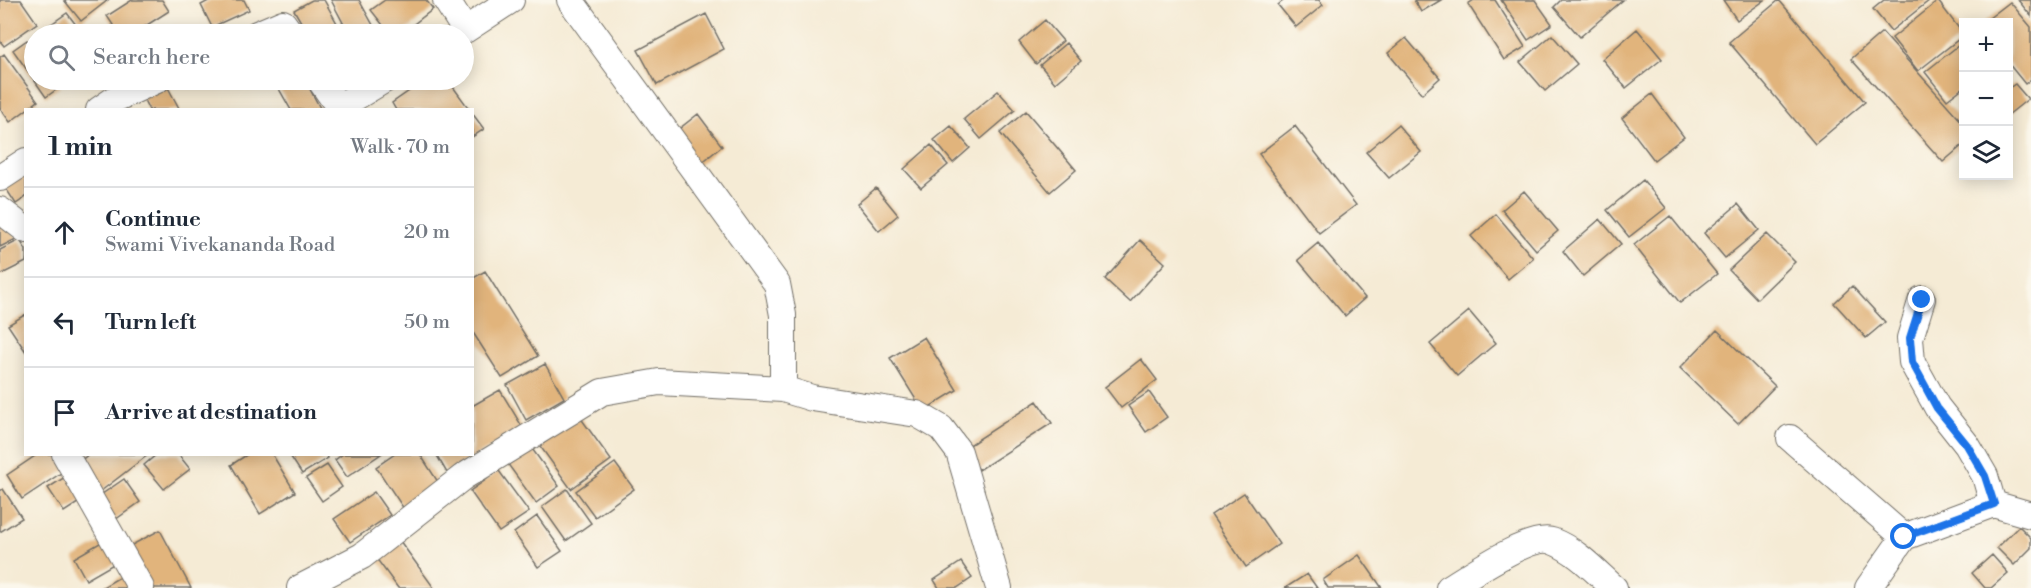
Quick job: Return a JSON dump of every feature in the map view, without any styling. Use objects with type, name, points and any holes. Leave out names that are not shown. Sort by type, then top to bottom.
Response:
[{"type":"street","points":[[446,0],[457,24]]},
{"type":"street","points":[[474,24],[511,0]]},
{"type":"street","points":[[570,0],[777,284],[783,315],[783,389]]},
{"type":"street","points":[[102,108],[135,90]]},
{"type":"street","points":[[327,90],[339,107],[367,90]]},
{"type":"street","points":[[0,178],[24,162]]},
{"type":"street","points":[[0,210],[24,228]]},
{"type":"street","points":[[1922,300],[1910,338],[1912,362],[1937,408],[1967,445],[1985,476],[1994,504]]},
{"type":"street","points":[[300,588],[363,556],[463,477],[602,392],[659,382],[783,389],[812,398],[917,414],[941,428],[959,452],[999,588]]},
{"type":"street","points":[[1790,438],[1904,537]]},
{"type":"street","points":[[66,456],[141,588]]},
{"type":"street","points":[[1868,588],[1904,537],[1994,504],[2031,515]]},
{"type":"street","points":[[1449,588],[1526,543],[1550,540],[1574,552],[1614,588]]},
{"type":"building","points":[[0,0],[21,0],[37,23],[24,24],[24,32],[4,46],[0,41]]},
{"type":"building","points":[[64,0],[108,0],[81,21]]},
{"type":"building","points":[[132,0],[162,0],[169,11],[149,24],[112,24],[107,16]]},
{"type":"building","points":[[210,0],[244,0],[249,10],[219,24],[210,24],[201,5]]},
{"type":"building","points":[[312,0],[324,0],[337,24],[302,24],[294,10]]},
{"type":"building","points":[[331,0],[359,0],[372,24],[344,24]]},
{"type":"building","points":[[385,0],[426,0],[433,9],[414,24],[382,24],[371,10]]},
{"type":"building","points":[[1284,0],[1319,0],[1323,5],[1296,27],[1278,5]]},
{"type":"building","points":[[1414,0],[1441,0],[1421,12]]},
{"type":"building","points":[[1474,0],[1495,0],[1525,47],[1504,60],[1468,4]]},
{"type":"building","points":[[1501,0],[1535,0],[1552,24],[1528,40]]},
{"type":"building","points":[[1561,0],[1623,0],[1580,37],[1554,7]]},
{"type":"building","points":[[1723,0],[1765,0],[1737,20]]},
{"type":"building","points":[[1779,0],[1865,102],[1815,144],[1729,42]]},
{"type":"building","points":[[1884,0],[1930,0],[1891,31],[1873,9]]},
{"type":"building","points":[[2018,0],[2031,0],[2031,16]]},
{"type":"building","points":[[1938,1],[1959,28],[1959,39],[1918,71],[1892,38]]},
{"type":"building","points":[[2010,2],[2031,27],[2031,79],[2025,84],[2013,69],[2013,18],[1989,18]]},
{"type":"building","points":[[67,13],[75,24],[51,24]]},
{"type":"building","points":[[706,14],[724,49],[657,85],[638,50]]},
{"type":"building","points":[[1045,20],[1063,41],[1036,64],[1019,42]]},
{"type":"building","points":[[1637,29],[1662,59],[1626,88],[1602,59]]},
{"type":"building","points":[[1882,32],[1959,118],[1959,148],[1943,162],[1851,59]]},
{"type":"building","points":[[1552,35],[1577,64],[1545,91],[1520,62]]},
{"type":"building","points":[[1406,38],[1440,78],[1422,94],[1388,53]]},
{"type":"building","points":[[24,42],[24,66],[13,50]]},
{"type":"building","points":[[1066,43],[1081,61],[1055,83],[1040,65]]},
{"type":"building","points":[[1959,45],[1959,91],[1947,100],[1925,72]]},
{"type":"building","points":[[4,54],[24,82],[24,90],[30,90],[38,101],[29,108],[24,108],[24,112],[10,122],[0,108],[0,57]]},
{"type":"building","points":[[2015,84],[2028,99],[2013,111],[2013,85]]},
{"type":"building","points":[[41,90],[56,90],[46,97]]},
{"type":"building","points":[[149,90],[169,90],[179,108],[148,108],[141,94]]},
{"type":"building","points":[[280,90],[310,90],[320,108],[290,108]]},
{"type":"building","points":[[411,90],[455,90],[469,108],[395,108],[392,103]]},
{"type":"building","points":[[998,91],[1015,110],[981,139],[964,119]]},
{"type":"building","points":[[1652,94],[1684,137],[1654,160],[1622,118]]},
{"type":"building","points":[[1026,111],[1076,170],[1050,192],[1000,133]]},
{"type":"building","points":[[698,114],[722,146],[695,168],[670,136]]},
{"type":"building","points":[[474,116],[484,129],[474,136]]},
{"type":"building","points":[[1398,125],[1421,152],[1389,178],[1366,152]]},
{"type":"building","points":[[951,126],[970,148],[953,163],[934,140]]},
{"type":"building","points":[[1295,126],[1356,205],[1319,233],[1259,154]]},
{"type":"building","points":[[931,145],[948,165],[921,188],[904,169]]},
{"type":"building","points":[[24,170],[24,198],[16,204],[3,184]]},
{"type":"building","points":[[1643,180],[1666,208],[1629,237],[1607,210]]},
{"type":"building","points":[[876,188],[898,215],[879,231],[857,204]]},
{"type":"building","points":[[1524,191],[1558,231],[1536,250],[1502,210]]},
{"type":"building","points":[[1738,204],[1759,230],[1725,258],[1704,233]]},
{"type":"building","points":[[1496,214],[1533,258],[1508,279],[1471,236]]},
{"type":"building","points":[[1670,216],[1717,274],[1680,303],[1634,245]]},
{"type":"building","points":[[1600,219],[1621,244],[1583,276],[1563,251]]},
{"type":"building","points":[[0,221],[18,238],[0,247]]},
{"type":"building","points":[[1767,234],[1795,262],[1757,299],[1729,270]]},
{"type":"building","points":[[20,240],[24,247],[24,263],[0,275],[0,250]]},
{"type":"building","points":[[1140,240],[1165,263],[1130,302],[1105,279]]},
{"type":"building","points":[[1318,243],[1365,298],[1345,316],[1298,260]]},
{"type":"building","points":[[485,271],[538,356],[502,378],[474,334],[474,278]]},
{"type":"building","points":[[1852,286],[1885,322],[1866,338],[1834,303]]},
{"type":"building","points":[[1469,311],[1496,343],[1457,376],[1430,344]]},
{"type":"building","points":[[24,315],[24,349],[8,325]]},
{"type":"building","points":[[1717,330],[1775,386],[1738,424],[1680,368]]},
{"type":"building","points":[[924,337],[957,390],[923,411],[890,358]]},
{"type":"building","points":[[1141,359],[1157,380],[1121,408],[1105,387]]},
{"type":"building","points":[[545,364],[564,398],[526,420],[507,385]]},
{"type":"building","points":[[500,390],[523,428],[447,473],[437,456],[474,456],[474,405]]},
{"type":"building","points":[[1149,392],[1167,417],[1146,432],[1128,406]]},
{"type":"building","points":[[1037,401],[1052,423],[979,470],[965,448]]},
{"type":"building","points":[[580,417],[611,460],[571,489],[540,446]]},
{"type":"building","points":[[530,446],[559,486],[536,503],[507,463]]},
{"type":"building","points":[[35,456],[58,456],[67,469],[22,499],[7,475]]},
{"type":"building","points":[[86,456],[146,456],[101,491],[79,462]]},
{"type":"building","points":[[155,456],[180,456],[190,469],[164,489],[144,465]]},
{"type":"building","points":[[245,456],[273,456],[295,492],[260,514],[231,465]]},
{"type":"building","points":[[290,456],[326,456],[328,458],[302,474]]},
{"type":"building","points":[[340,456],[378,456],[347,477],[335,460]]},
{"type":"building","points":[[392,456],[421,456],[440,485],[404,509],[376,467]]},
{"type":"building","points":[[615,463],[634,489],[595,517],[576,491]]},
{"type":"building","points":[[327,465],[342,487],[322,501],[306,478]]},
{"type":"building","points":[[499,471],[529,512],[499,532],[470,491]]},
{"type":"building","points":[[68,475],[84,499],[64,512],[48,488]]},
{"type":"building","points":[[124,479],[140,502],[112,522],[95,499]]},
{"type":"building","points":[[3,489],[22,518],[0,532],[0,491]]},
{"type":"building","points":[[567,489],[591,523],[566,541],[542,507]]},
{"type":"building","points":[[374,492],[390,515],[350,542],[334,519]]},
{"type":"building","points":[[1244,493],[1279,544],[1246,567],[1211,515]]},
{"type":"building","points":[[537,516],[562,551],[538,567],[514,533]]},
{"type":"building","points":[[2019,526],[2031,538],[2031,548],[2014,565],[1997,548]]},
{"type":"building","points":[[160,530],[191,588],[150,588],[128,547]]},
{"type":"building","points":[[105,540],[117,562],[86,580],[74,558]]},
{"type":"building","points":[[400,541],[434,588],[398,588],[376,558]]},
{"type":"building","points":[[1359,555],[1382,588],[1328,588],[1323,580]]},
{"type":"building","points":[[1992,555],[2008,573],[1991,588],[1985,588],[1972,573]]},
{"type":"building","points":[[961,562],[972,578],[957,588],[939,588],[934,580]]},
{"type":"building","points":[[125,574],[133,588],[101,588]]},
{"type":"building","points":[[1307,574],[1317,588],[1285,588]]},
{"type":"route","points":[[1904,537],[1994,504],[1985,476],[1967,445],[1937,408],[1912,362],[1910,338],[1922,300]]}]
